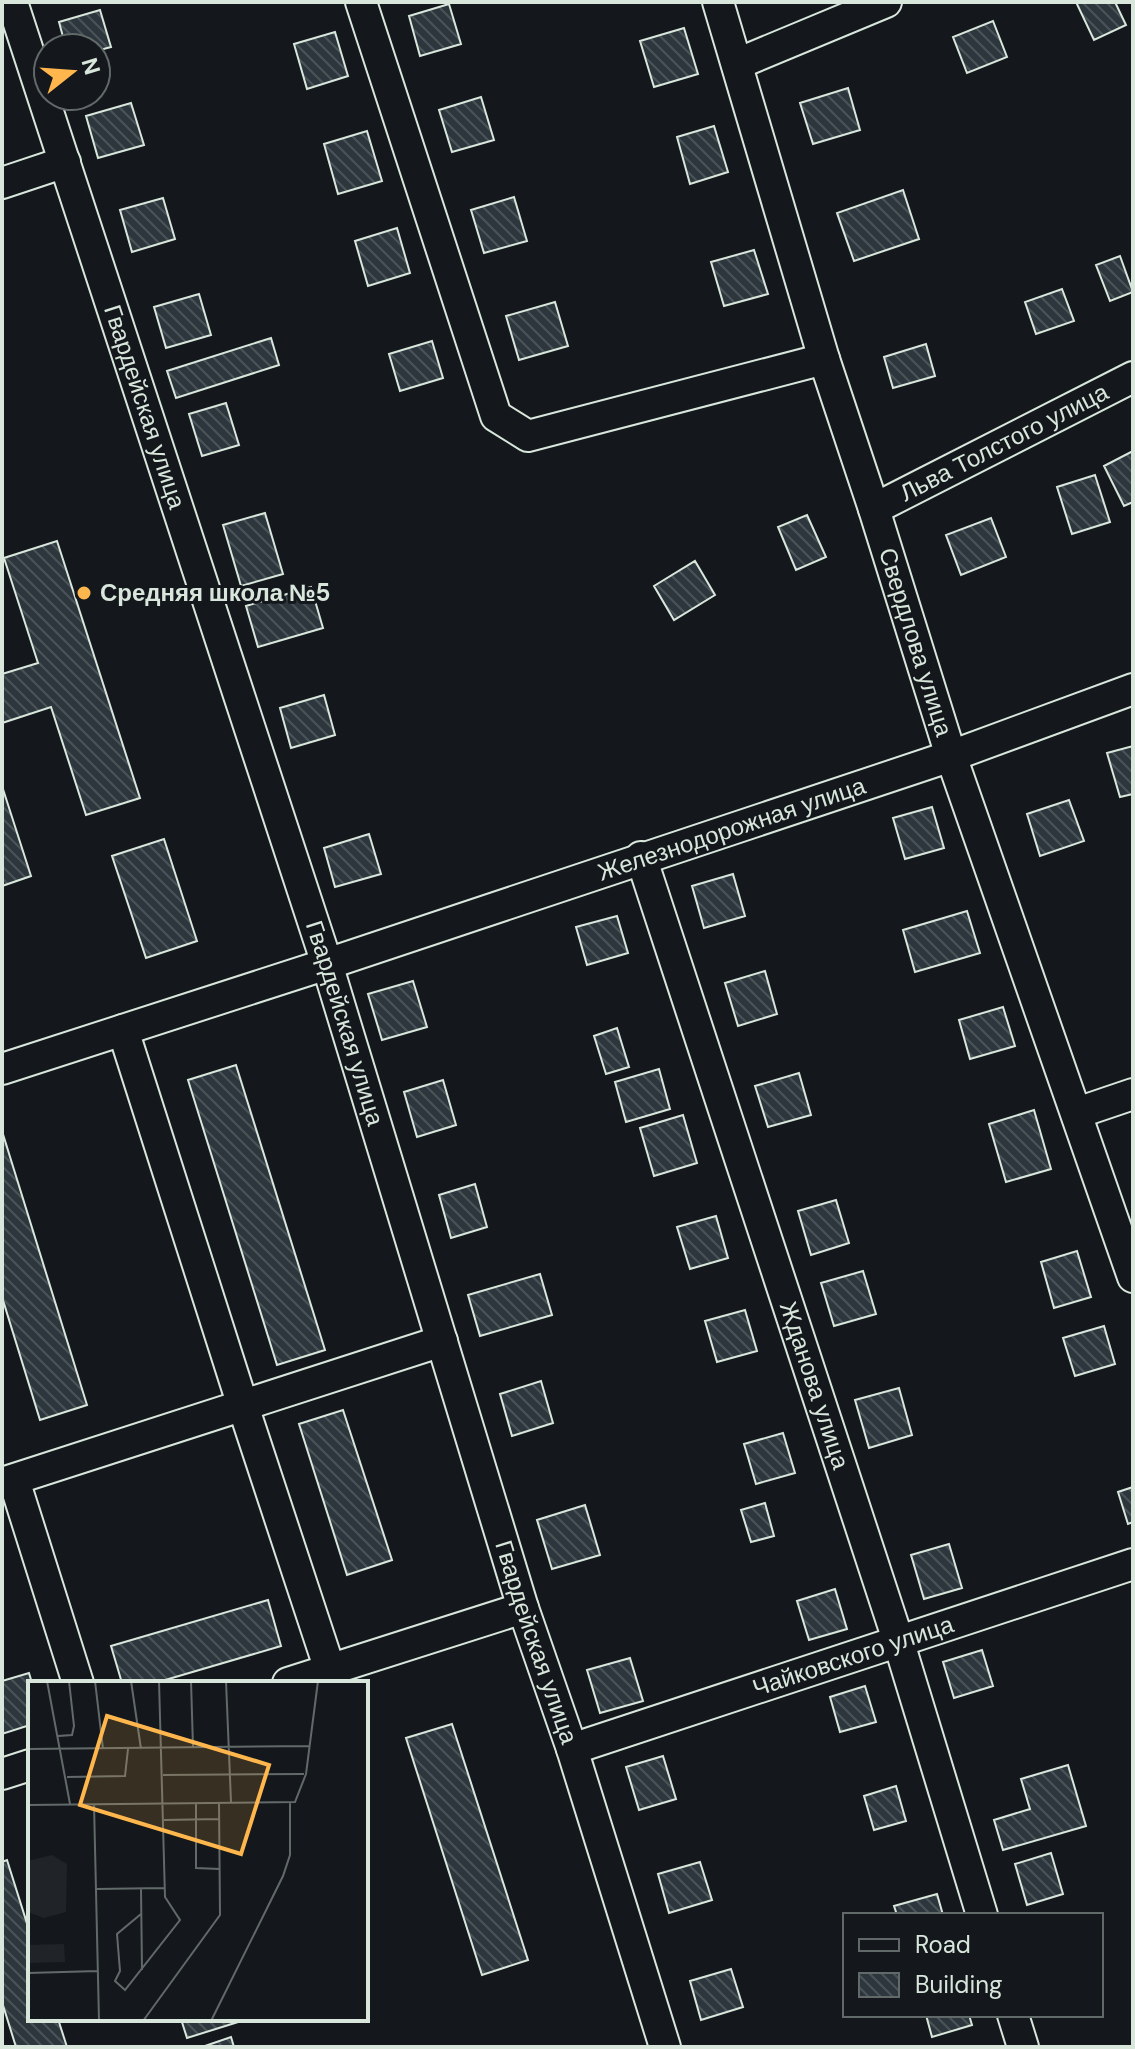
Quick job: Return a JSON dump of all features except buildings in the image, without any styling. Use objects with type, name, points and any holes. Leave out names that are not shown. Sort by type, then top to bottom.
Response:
[{"type":"street","name":"Гвардейская улица","points":[[12,2],[327,964],[523,1608],[572,1749],[665,2047]]},
{"type":"street","points":[[361,2],[496,416],[528,436],[824,359]]},
{"type":"street","name":"Свердлова улица","points":[[718,2],[824,359],[951,756],[1133,1277]]},
{"type":"street","points":[[737,64],[886,2]]},
{"type":"street","points":[[2,183],[65,162]]},
{"type":"street","name":"Льва Толстого улица","points":[[874,509],[1133,377]]},
{"type":"street","name":"Железнодорожная улица","points":[[2,1069],[951,756],[1133,689]]},
{"type":"street","name":"Жданова улица","points":[[641,857],[899,1643],[981,1913]]},
{"type":"street","points":[[123,1030],[330,1670]]},
{"type":"street","points":[[1077,1113],[1133,1094]]},
{"type":"street","points":[[77,1681],[8,1482],[442,1341]]},
{"type":"street","name":"Чайковского улица","points":[[572,1749],[1133,1564]]},
{"type":"street","points":[[294,1681],[523,1608]]},
{"type":"street","points":[[2,1774],[28,1766]]},
{"type":"street","points":[[1014,2017],[1023,2047]]},
{"type":"place","name":"Средняя школа №5","points":[[84,593]]}]
